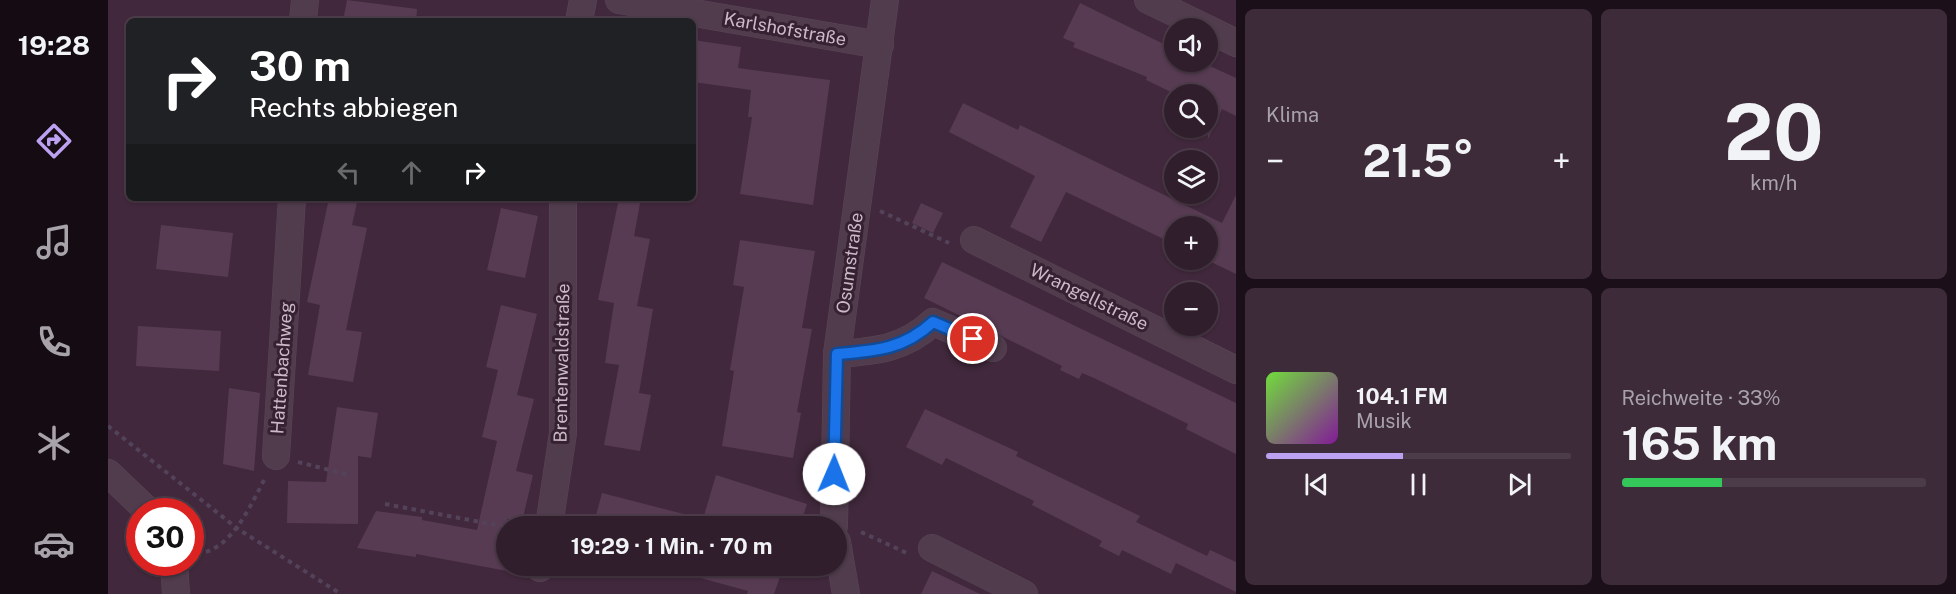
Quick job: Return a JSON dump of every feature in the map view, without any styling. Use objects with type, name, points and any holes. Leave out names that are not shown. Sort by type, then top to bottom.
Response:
[{"type":"street","points":[[303,18],[304,0]]},
{"type":"street","points":[[580,18],[583,0]]},
{"type":"street","name":"Karlshofstraße","points":[[619,0],[880,45]]},
{"type":"street","name":"Osumstraße","points":[[835,516],[837,354],[885,0]]},
{"type":"street","points":[[1148,0],[1185,18]]},
{"type":"street","points":[[1218,34],[1236,43]]},
{"type":"street","name":"Hattenbachweg","points":[[276,456],[292,201]]},
{"type":"street","name":"Brentenwaldstraße","points":[[552,516],[563,433],[563,201]]},
{"type":"street","name":"Wrangellstraße","points":[[974,240],[1236,370]]},
{"type":"street","points":[[837,354],[890,348],[917,337],[933,322],[993,348]]},
{"type":"street","points":[[108,473],[134,498]]},
{"type":"street","points":[[932,548],[1024,594]]},
{"type":"street","points":[[175,576],[176,594]]},
{"type":"street","name":"Osumstraße","points":[[843,576],[846,594]]},
{"type":"path","points":[[858,200],[946,243],[974,240]]},
{"type":"path","points":[[108,427],[238,529],[341,594]]},
{"type":"path","points":[[276,456],[349,476]]},
{"type":"path","name":"Hattenbachweg","points":[[238,529],[276,456]]},
{"type":"path","points":[[386,504],[496,524]]},
{"type":"path","points":[[204,553],[238,529]]},
{"type":"path","points":[[847,533],[911,555],[932,548]]},
{"type":"building","points":[[347,0],[417,9],[416,18],[344,18]]},
{"type":"building","points":[[1080,3],[1164,44],[1164,72],[1218,72],[1218,70],[1236,78],[1236,116],[1222,109],[1218,118],[1218,84],[1164,84],[1164,89],[1146,80],[1147,77],[1073,47],[1075,43],[1063,38]]},
{"type":"building","points":[[696,40],[741,47],[738,68],[830,80],[813,205],[740,194],[752,117],[748,117],[751,90],[696,82]]},
{"type":"building","points":[[963,103],[1018,130],[1020,125],[1164,195],[1164,204],[1183,204],[1208,216],[1164,216],[1164,239],[1066,192],[1041,242],[1010,227],[1035,176],[949,132]]},
{"type":"building","points":[[1236,195],[1236,274],[1218,265],[1218,221],[1222,223]]},
{"type":"building","points":[[328,201],[357,201],[352,225],[367,228],[346,330],[362,332],[353,382],[308,375],[320,305],[307,302]]},
{"type":"building","points":[[618,201],[640,201],[634,236],[650,239],[637,306],[653,309],[639,393],[651,395],[640,451],[604,445],[619,365],[605,363],[614,303],[598,300]]},
{"type":"building","points":[[921,203],[943,213],[933,233],[912,223]]},
{"type":"building","points":[[501,208],[538,216],[525,278],[487,270]]},
{"type":"building","points":[[161,225],[233,233],[228,277],[156,269]]},
{"type":"building","points":[[740,240],[815,251],[802,328],[812,329],[797,412],[801,413],[793,458],[722,446],[734,371],[730,370],[744,287],[733,285]]},
{"type":"building","points":[[942,262],[1236,403],[1236,454],[1186,429],[1188,424],[1094,378],[1082,373],[1079,379],[1060,370],[1062,366],[924,298]]},
{"type":"building","points":[[501,305],[537,314],[517,395],[534,399],[516,471],[533,475],[523,516],[496,516],[496,569],[416,554],[416,557],[357,548],[376,511],[422,517],[422,520],[477,530],[497,441],[482,437],[498,370],[486,367]]},
{"type":"building","points":[[138,326],[221,331],[219,371],[136,366]]},
{"type":"building","points":[[229,388],[260,393],[254,471],[223,464]]},
{"type":"building","points":[[337,407],[378,413],[371,458],[358,456],[358,524],[287,523],[288,481],[326,482]]},
{"type":"building","points":[[925,409],[1018,452],[1016,456],[1140,516],[1136,522],[1207,556],[1210,550],[1236,562],[1236,592],[1176,563],[1171,574],[1122,550],[1119,556],[1099,546],[1102,541],[1032,505],[1034,501],[946,458],[942,465],[906,447]]},
{"type":"building","points":[[716,475],[807,504],[803,516],[704,516]]},
{"type":"building","points":[[602,493],[691,516],[596,516]]},
{"type":"building","points":[[932,571],[980,594],[921,594]]},
{"type":"building","points":[[693,576],[780,576],[774,594],[747,594],[748,591]]},
{"type":"route","points":[[834,474],[837,354],[890,348],[917,337],[933,322],[973,339]]}]
